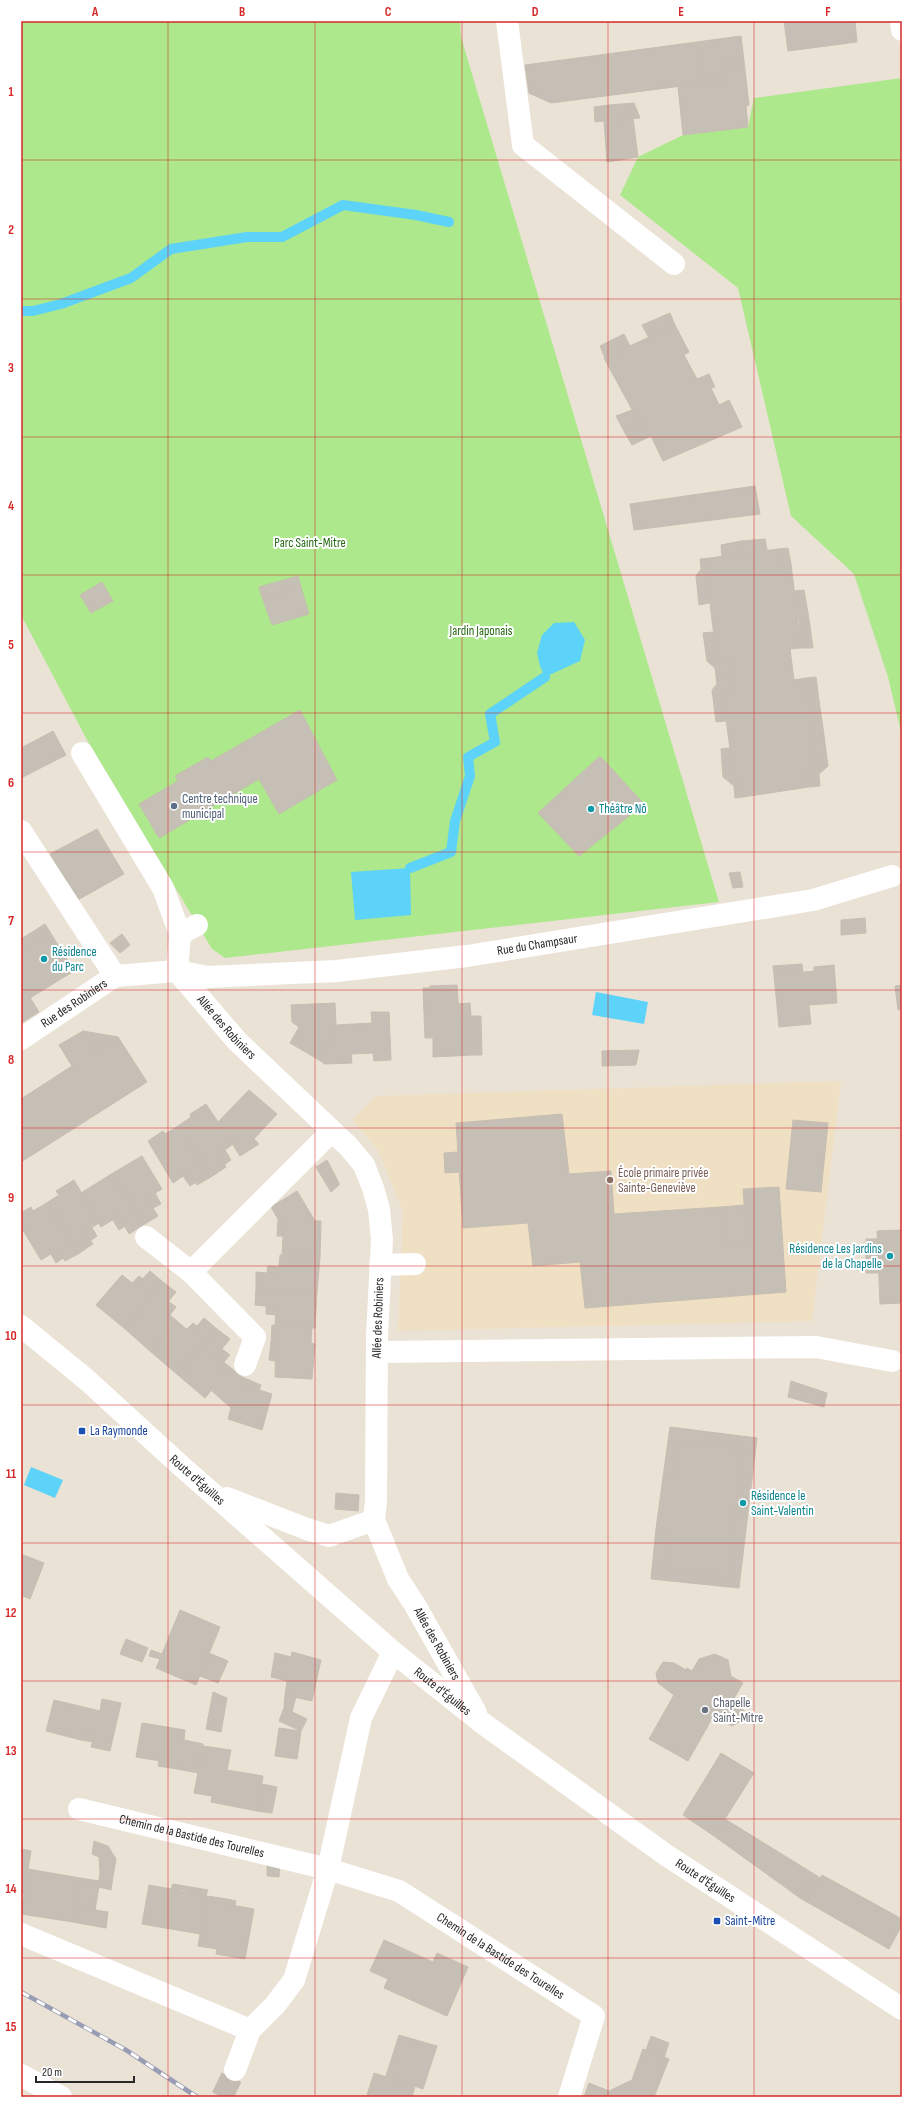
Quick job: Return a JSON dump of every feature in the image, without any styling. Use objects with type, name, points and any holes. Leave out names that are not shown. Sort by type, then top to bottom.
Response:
[{"type":"street","points":[[507,21],[523,145],[674,264]]},
{"type":"street","points":[[901,21],[902,30]]},
{"type":"street","points":[[82,753],[188,929],[177,971]]},
{"type":"street","points":[[21,832],[115,976]]},
{"type":"street","name":"Rue du Champsaur","points":[[177,971],[208,977],[337,971],[467,956],[813,900],[892,876]]},
{"type":"street","name":"Rue des Robiniers","points":[[21,1039],[115,976],[177,971]]},
{"type":"street","name":"Allée des Robiniers","points":[[177,971],[236,1041],[332,1130],[364,1165],[379,1209],[382,1240],[377,1352],[376,1501],[374,1520],[398,1579],[415,1605],[481,1722]]},
{"type":"street","points":[[191,1272],[332,1130]]},
{"type":"street","points":[[146,1238],[191,1272],[255,1337],[245,1365]]},
{"type":"street","points":[[380,1265],[415,1264]]},
{"type":"street","name":"Route d'Éguilles","points":[[21,1326],[87,1380],[212,1493],[393,1652],[481,1722],[666,1856],[902,2009]]},
{"type":"street","points":[[377,1352],[816,1346],[892,1361]]},
{"type":"street","points":[[212,1493],[300,1527],[329,1536],[374,1520]]},
{"type":"street","points":[[234,2070],[250,2030],[275,2005],[294,1980],[328,1869],[361,1718],[393,1652]]},
{"type":"street","name":"Chemin de la Bastide des Tourelles","points":[[79,1809],[328,1869],[399,1891],[594,2016],[569,2097]]},
{"type":"street","points":[[21,1934],[250,2030]]},
{"type":"street","points":[[21,2075],[61,2097]]},
{"type":"shaded area","name":"École primaire privée Sainte-Geneviève","points":[[841,1081],[812,1321],[398,1331],[403,1211],[378,1150],[352,1120],[377,1096]]},
{"type":"green space","name":"Parc Saint-Mitre","points":[[21,21],[460,21],[461,37],[719,902],[225,958],[212,949],[87,740],[21,615]]},
{"type":"green space","points":[[902,78],[902,736],[888,677],[854,574],[791,516],[738,288],[620,195],[638,157],[683,135],[748,127],[754,98]]},
{"type":"water","points":[[574,622],[585,640],[580,661],[545,677],[540,666],[537,653],[542,635],[554,623]]},
{"type":"water","points":[[410,868],[411,915],[355,920],[351,872]]},
{"type":"water","points":[[596,992],[648,1002],[644,1024],[592,1015]]},
{"type":"water","points":[[31,1467],[63,1480],[55,1498],[24,1485]]},
{"type":"building","points":[[784,21],[855,21],[857,42],[788,51]]},
{"type":"building","points":[[741,36],[744,61],[722,64],[724,75],[704,77],[697,42]]},
{"type":"building","points":[[697,42],[705,83],[551,103],[529,93],[525,65]]},
{"type":"building","points":[[744,61],[749,105],[746,106],[748,127],[683,135],[678,87],[725,81],[723,68],[735,67],[734,62]]},
{"type":"building","points":[[734,62],[735,67],[723,68],[722,64]]},
{"type":"building","points":[[724,75],[725,81],[717,82],[716,76]]},
{"type":"building","points":[[716,76],[717,82],[705,83],[704,77]]},
{"type":"building","points":[[634,103],[640,118],[611,120],[609,105]]},
{"type":"building","points":[[609,105],[611,120],[595,122],[594,107]]},
{"type":"building","points":[[633,118],[638,157],[607,162],[604,121]]},
{"type":"building","points":[[670,313],[675,325],[649,338],[642,325]]},
{"type":"building","points":[[675,325],[689,352],[684,355],[697,379],[709,374],[715,387],[711,388],[719,405],[729,400],[742,427],[663,461],[651,436],[632,445],[625,433],[641,426],[604,358]]},
{"type":"building","points":[[624,334],[630,346],[605,358],[600,346]]},
{"type":"building","points":[[632,410],[641,426],[625,433],[616,416]]},
{"type":"building","points":[[755,486],[760,514],[634,530],[630,504]]},
{"type":"building","points":[[765,539],[767,550],[744,554],[741,541]]},
{"type":"building","points":[[741,541],[744,554],[722,556],[721,545]]},
{"type":"building","points":[[788,548],[791,564],[781,564],[778,549]]},
{"type":"building","points":[[778,549],[781,564],[791,564],[801,648],[790,649],[794,680],[806,678],[817,768],[807,769],[809,787],[743,797],[741,777],[734,778],[722,690],[735,688],[731,658],[717,659],[706,573],[711,572],[710,558]]},
{"type":"building","points":[[710,558],[711,572],[706,573],[709,603],[699,605],[696,576],[701,569],[700,559]]},
{"type":"building","points":[[298,576],[301,587],[262,597],[259,587]]},
{"type":"building","points":[[102,582],[113,601],[91,613],[80,595]]},
{"type":"building","points":[[301,587],[309,614],[272,625],[262,597]]},
{"type":"building","points":[[804,590],[809,619],[799,620],[794,591]]},
{"type":"building","points":[[809,619],[813,648],[801,648],[799,620]]},
{"type":"building","points":[[713,632],[717,659],[731,658],[733,674],[716,676],[715,668],[707,661],[703,633]]},
{"type":"building","points":[[733,674],[735,688],[722,690],[726,721],[716,722],[712,690],[717,684],[716,676]]},
{"type":"building","points":[[816,677],[820,708],[810,709],[806,678]]},
{"type":"building","points":[[820,708],[824,735],[813,737],[810,709]]},
{"type":"building","points":[[300,710],[337,780],[279,814],[259,779],[159,838],[139,804],[178,781],[175,776],[208,757],[211,761]]},
{"type":"building","points":[[53,731],[66,755],[21,778],[21,748]]},
{"type":"building","points":[[824,735],[828,766],[819,774],[820,786],[809,787],[807,769],[817,768],[813,737]]},
{"type":"building","points":[[729,748],[734,778],[741,777],[743,797],[735,798],[734,786],[723,777],[721,749]]},
{"type":"building","name":"Théâtre Nô","points":[[600,756],[644,804],[579,856],[538,813]]},
{"type":"building","points":[[97,829],[124,874],[76,901],[50,854]]},
{"type":"building","points":[[740,872],[743,887],[733,888],[729,873]]},
{"type":"building","points":[[865,918],[866,933],[841,935],[841,920]]},
{"type":"building","points":[[45,924],[50,932],[27,947],[21,939]]},
{"type":"building","name":"Résidence du Parc","points":[[50,932],[74,971],[30,998],[27,993],[21,997],[21,939],[27,947]]},
{"type":"building","points":[[122,934],[130,945],[120,953],[110,943]]},
{"type":"building","points":[[802,964],[803,972],[774,975],[773,966]]},
{"type":"building","points":[[834,965],[837,1003],[809,1005],[811,1024],[779,1027],[774,975],[814,971],[814,967]]},
{"type":"building","points":[[457,985],[459,1016],[471,1016],[473,1055],[433,1057],[433,1038],[425,1038],[423,988],[430,988],[430,986]]},
{"type":"building","points":[[902,985],[902,1009],[898,1010],[895,986]]},
{"type":"building","points":[[27,993],[39,1012],[21,1023],[21,997]]},
{"type":"building","points":[[335,1003],[336,1025],[319,1060],[290,1043],[299,1027],[292,1022],[291,1005]]},
{"type":"building","points":[[470,1003],[471,1016],[459,1016],[458,1004]]},
{"type":"building","points":[[371,1012],[389,1012],[391,1060],[374,1061],[373,1053],[351,1054],[352,1063],[325,1064],[319,1060],[336,1025],[372,1023]]},
{"type":"building","points":[[471,1016],[481,1016],[482,1055],[473,1055]]},
{"type":"building","points":[[83,1031],[96,1051],[118,1037],[147,1082],[21,1162],[21,1099],[72,1066],[59,1045]]},
{"type":"building","points":[[83,1031],[118,1037],[96,1051]]},
{"type":"building","points":[[639,1050],[636,1065],[602,1066],[602,1051]]},
{"type":"building","points":[[249,1090],[277,1114],[254,1139],[259,1144],[240,1156],[218,1122]]},
{"type":"building","points":[[206,1104],[233,1144],[218,1155],[226,1167],[211,1177],[178,1126],[191,1117],[190,1114]]},
{"type":"building","points":[[562,1114],[569,1174],[611,1171],[614,1214],[721,1207],[725,1247],[747,1245],[743,1189],[779,1187],[786,1292],[585,1308],[580,1262],[533,1266],[528,1223],[463,1228],[456,1123]]},
{"type":"building","points":[[793,1120],[828,1123],[821,1192],[786,1189]]},
{"type":"building","points":[[178,1126],[211,1177],[197,1185],[189,1172],[173,1183],[148,1141],[163,1131],[165,1134]]},
{"type":"building","points":[[225,1150],[231,1160],[224,1165],[218,1155]]},
{"type":"building","points":[[458,1152],[459,1172],[445,1173],[444,1153]]},
{"type":"building","points":[[142,1156],[162,1189],[147,1198],[158,1216],[143,1225],[113,1173]]},
{"type":"building","points":[[327,1160],[339,1183],[339,1185],[331,1192],[316,1167]]},
{"type":"building","points":[[189,1172],[196,1182],[190,1186],[183,1176]]},
{"type":"building","points":[[113,1173],[143,1225],[129,1234],[119,1216],[101,1227],[81,1193]]},
{"type":"building","points":[[74,1180],[99,1223],[85,1232],[93,1244],[78,1254],[48,1202],[59,1195],[56,1191]]},
{"type":"building","points":[[297,1191],[315,1221],[321,1221],[320,1257],[282,1255],[284,1220],[278,1219],[271,1207]]},
{"type":"building","points":[[155,1193],[161,1204],[153,1208],[147,1198]]},
{"type":"building","points":[[48,1202],[78,1254],[65,1261],[57,1250],[41,1260],[21,1227],[21,1213],[31,1207],[33,1211]]},
{"type":"building","points":[[744,1205],[747,1245],[725,1247],[721,1207]]},
{"type":"building","points":[[119,1216],[125,1226],[119,1230],[113,1220]]},
{"type":"building","points":[[278,1219],[284,1220],[283,1236],[277,1236]]},
{"type":"building","points":[[92,1228],[97,1236],[90,1241],[85,1232]]},
{"type":"building","name":"Résidence Les Jardins de la Chapelle","points":[[901,1230],[902,1303],[880,1304],[877,1231]]},
{"type":"building","points":[[866,1239],[878,1239],[879,1273],[866,1273]]},
{"type":"building","points":[[57,1250],[63,1258],[56,1263],[51,1254]]},
{"type":"building","points":[[280,1255],[320,1257],[317,1293],[256,1288],[256,1272],[278,1274]]},
{"type":"building","points":[[268,1266],[279,1267],[278,1274],[267,1273]]},
{"type":"building","points":[[150,1271],[163,1282],[124,1328],[96,1305],[122,1275],[136,1286]]},
{"type":"building","points":[[139,1276],[143,1279],[136,1286],[132,1283]]},
{"type":"building","points":[[163,1282],[176,1292],[162,1309],[177,1321],[151,1352],[124,1328]]},
{"type":"building","points":[[256,1288],[317,1293],[315,1328],[275,1326],[276,1307],[255,1305]]},
{"type":"building","points":[[168,1301],[176,1307],[170,1315],[162,1309]]},
{"type":"building","points":[[266,1306],[276,1307],[276,1315],[266,1314]]},
{"type":"building","points":[[204,1318],[217,1329],[178,1375],[151,1352],[177,1321],[191,1333]]},
{"type":"building","points":[[193,1323],[197,1326],[191,1333],[187,1329]]},
{"type":"building","points":[[272,1325],[312,1328],[311,1343],[315,1344],[312,1379],[275,1377],[276,1342],[271,1342]]},
{"type":"building","points":[[217,1329],[230,1339],[216,1356],[230,1367],[205,1398],[178,1375]]},
{"type":"building","points":[[271,1342],[276,1342],[275,1361],[269,1360]]},
{"type":"building","points":[[222,1349],[230,1355],[224,1362],[216,1356]]},
{"type":"building","points":[[230,1367],[242,1377],[241,1384],[272,1394],[262,1430],[228,1419],[231,1408],[212,1391]]},
{"type":"building","points":[[242,1377],[261,1385],[259,1390],[241,1384]]},
{"type":"building","points":[[791,1381],[827,1393],[824,1407],[788,1397]]},
{"type":"building","name":"Résidence le Saint-Valentin","points":[[670,1427],[757,1438],[739,1588],[651,1579],[656,1529],[669,1530],[663,1570],[728,1578],[744,1449],[680,1441],[675,1478],[663,1477]]},
{"type":"building","points":[[680,1441],[744,1449],[728,1578],[663,1570],[669,1530],[656,1529],[663,1477],[675,1478]]},
{"type":"building","points":[[336,1493],[359,1495],[358,1511],[335,1509]]},
{"type":"building","points":[[21,1554],[44,1563],[30,1599],[21,1595]]},
{"type":"building","points":[[180,1610],[220,1627],[196,1685],[156,1668],[160,1659],[149,1656],[151,1650],[162,1654]]},
{"type":"building","points":[[126,1639],[148,1648],[142,1662],[120,1654]]},
{"type":"building","points":[[292,1652],[321,1660],[312,1701],[285,1695],[287,1681],[271,1677],[275,1653],[291,1657]]},
{"type":"building","points":[[209,1653],[228,1661],[218,1683],[200,1676]]},
{"type":"building","name":"Chapelle Saint-Mitre","points":[[715,1654],[728,1660],[731,1676],[743,1683],[733,1700],[741,1704],[745,1714],[743,1720],[732,1726],[714,1715],[688,1761],[649,1739],[674,1695],[658,1683],[656,1673],[663,1662],[674,1663],[686,1670],[687,1668],[692,1671],[699,1659]]},
{"type":"building","points":[[213,1692],[227,1698],[221,1732],[206,1729]]},
{"type":"building","points":[[285,1695],[296,1697],[292,1712],[284,1708]]},
{"type":"building","points":[[102,1699],[121,1703],[110,1751],[91,1747],[94,1737],[83,1734],[81,1740],[46,1731],[54,1700],[100,1711]]},
{"type":"building","points":[[284,1708],[307,1719],[301,1731],[279,1721]]},
{"type":"building","points":[[142,1723],[185,1730],[184,1740],[203,1744],[198,1773],[177,1769],[179,1764],[136,1757]]},
{"type":"building","points":[[279,1728],[301,1731],[297,1759],[275,1756]]},
{"type":"building","points":[[83,1734],[94,1737],[93,1742],[81,1740]]},
{"type":"building","points":[[203,1746],[231,1750],[227,1770],[263,1776],[257,1811],[211,1802],[212,1796],[194,1793]]},
{"type":"building","points":[[721,1753],[754,1773],[714,1836],[683,1815]]},
{"type":"building","points":[[159,1761],[179,1764],[177,1769],[158,1766]]},
{"type":"building","points":[[262,1784],[277,1787],[272,1813],[257,1811]]},
{"type":"building","points":[[725,1819],[814,1874],[800,1898],[714,1836]]},
{"type":"building","points":[[94,1841],[108,1846],[116,1859],[112,1883],[99,1881],[99,1857],[92,1854]]},
{"type":"building","points":[[21,1849],[31,1851],[24,1894],[21,1893]]},
{"type":"building","points":[[267,1861],[280,1863],[279,1877],[267,1876]]},
{"type":"building","points":[[28,1869],[80,1878],[73,1922],[21,1914]]},
{"type":"building","points":[[814,1874],[820,1878],[807,1902],[800,1898]]},
{"type":"building","points":[[822,1875],[902,1919],[902,1925],[889,1949],[807,1902]]},
{"type":"building","points":[[80,1878],[112,1883],[111,1890],[99,1887],[95,1910],[76,1907]]},
{"type":"building","points":[[173,1884],[208,1890],[207,1892],[171,1889]]},
{"type":"building","points":[[149,1885],[187,1892],[187,1889],[207,1892],[200,1934],[142,1924]]},
{"type":"building","points":[[207,1896],[227,1899],[226,1904],[254,1909],[245,1959],[216,1954],[217,1949],[198,1946]]},
{"type":"building","points":[[227,1899],[236,1901],[235,1906],[226,1904]]},
{"type":"building","points":[[76,1907],[108,1912],[106,1928],[73,1922]]},
{"type":"building","points":[[384,1940],[433,1962],[437,1953],[468,1967],[447,2016],[384,1988],[388,1979],[370,1971]]},
{"type":"building","points":[[399,2035],[437,2046],[423,2089],[386,2076]]},
{"type":"building","points":[[651,2036],[669,2043],[664,2058],[646,2050]]},
{"type":"building","points":[[643,2049],[669,2059],[654,2097],[584,2097],[589,2083],[609,2091],[632,2080]]},
{"type":"building","points":[[374,2073],[415,2086],[412,2097],[374,2097],[367,2095]]},
{"type":"waterway","points":[[21,311],[33,311],[61,304],[131,278],[171,249],[247,237],[282,237],[343,205],[416,215],[449,222]]},
{"type":"waterway","points":[[410,868],[451,852],[455,821],[470,776],[468,757],[495,742],[490,714],[545,677]]},
{"type":"tunnel","points":[[222,2097],[235,2070]]},
{"type":"railway","points":[[21,1992],[126,2050],[197,2097]]},
{"type":"place","name":"Centre technique municipal","points":[[174,806]]},
{"type":"place","name":"Théâtre Nô","points":[[591,809]]},
{"type":"place","name":"Résidence du Parc","points":[[44,959]]},
{"type":"place","name":"École primaire privée Sainte-Geneviève","points":[[610,1180]]},
{"type":"place","name":"Résidence Les Jardins de la Chapelle","points":[[890,1256]]},
{"type":"place","name":"La Raymonde","points":[[82,1431]]},
{"type":"place","name":"Résidence le Saint-Valentin","points":[[743,1503]]},
{"type":"place","name":"Chapelle Saint-Mitre","points":[[705,1710]]},
{"type":"place","name":"Saint-Mitre","points":[[717,1921]]},
{"type":"park label","name":"Jardin Japonais","points":[[481,631]]}]
